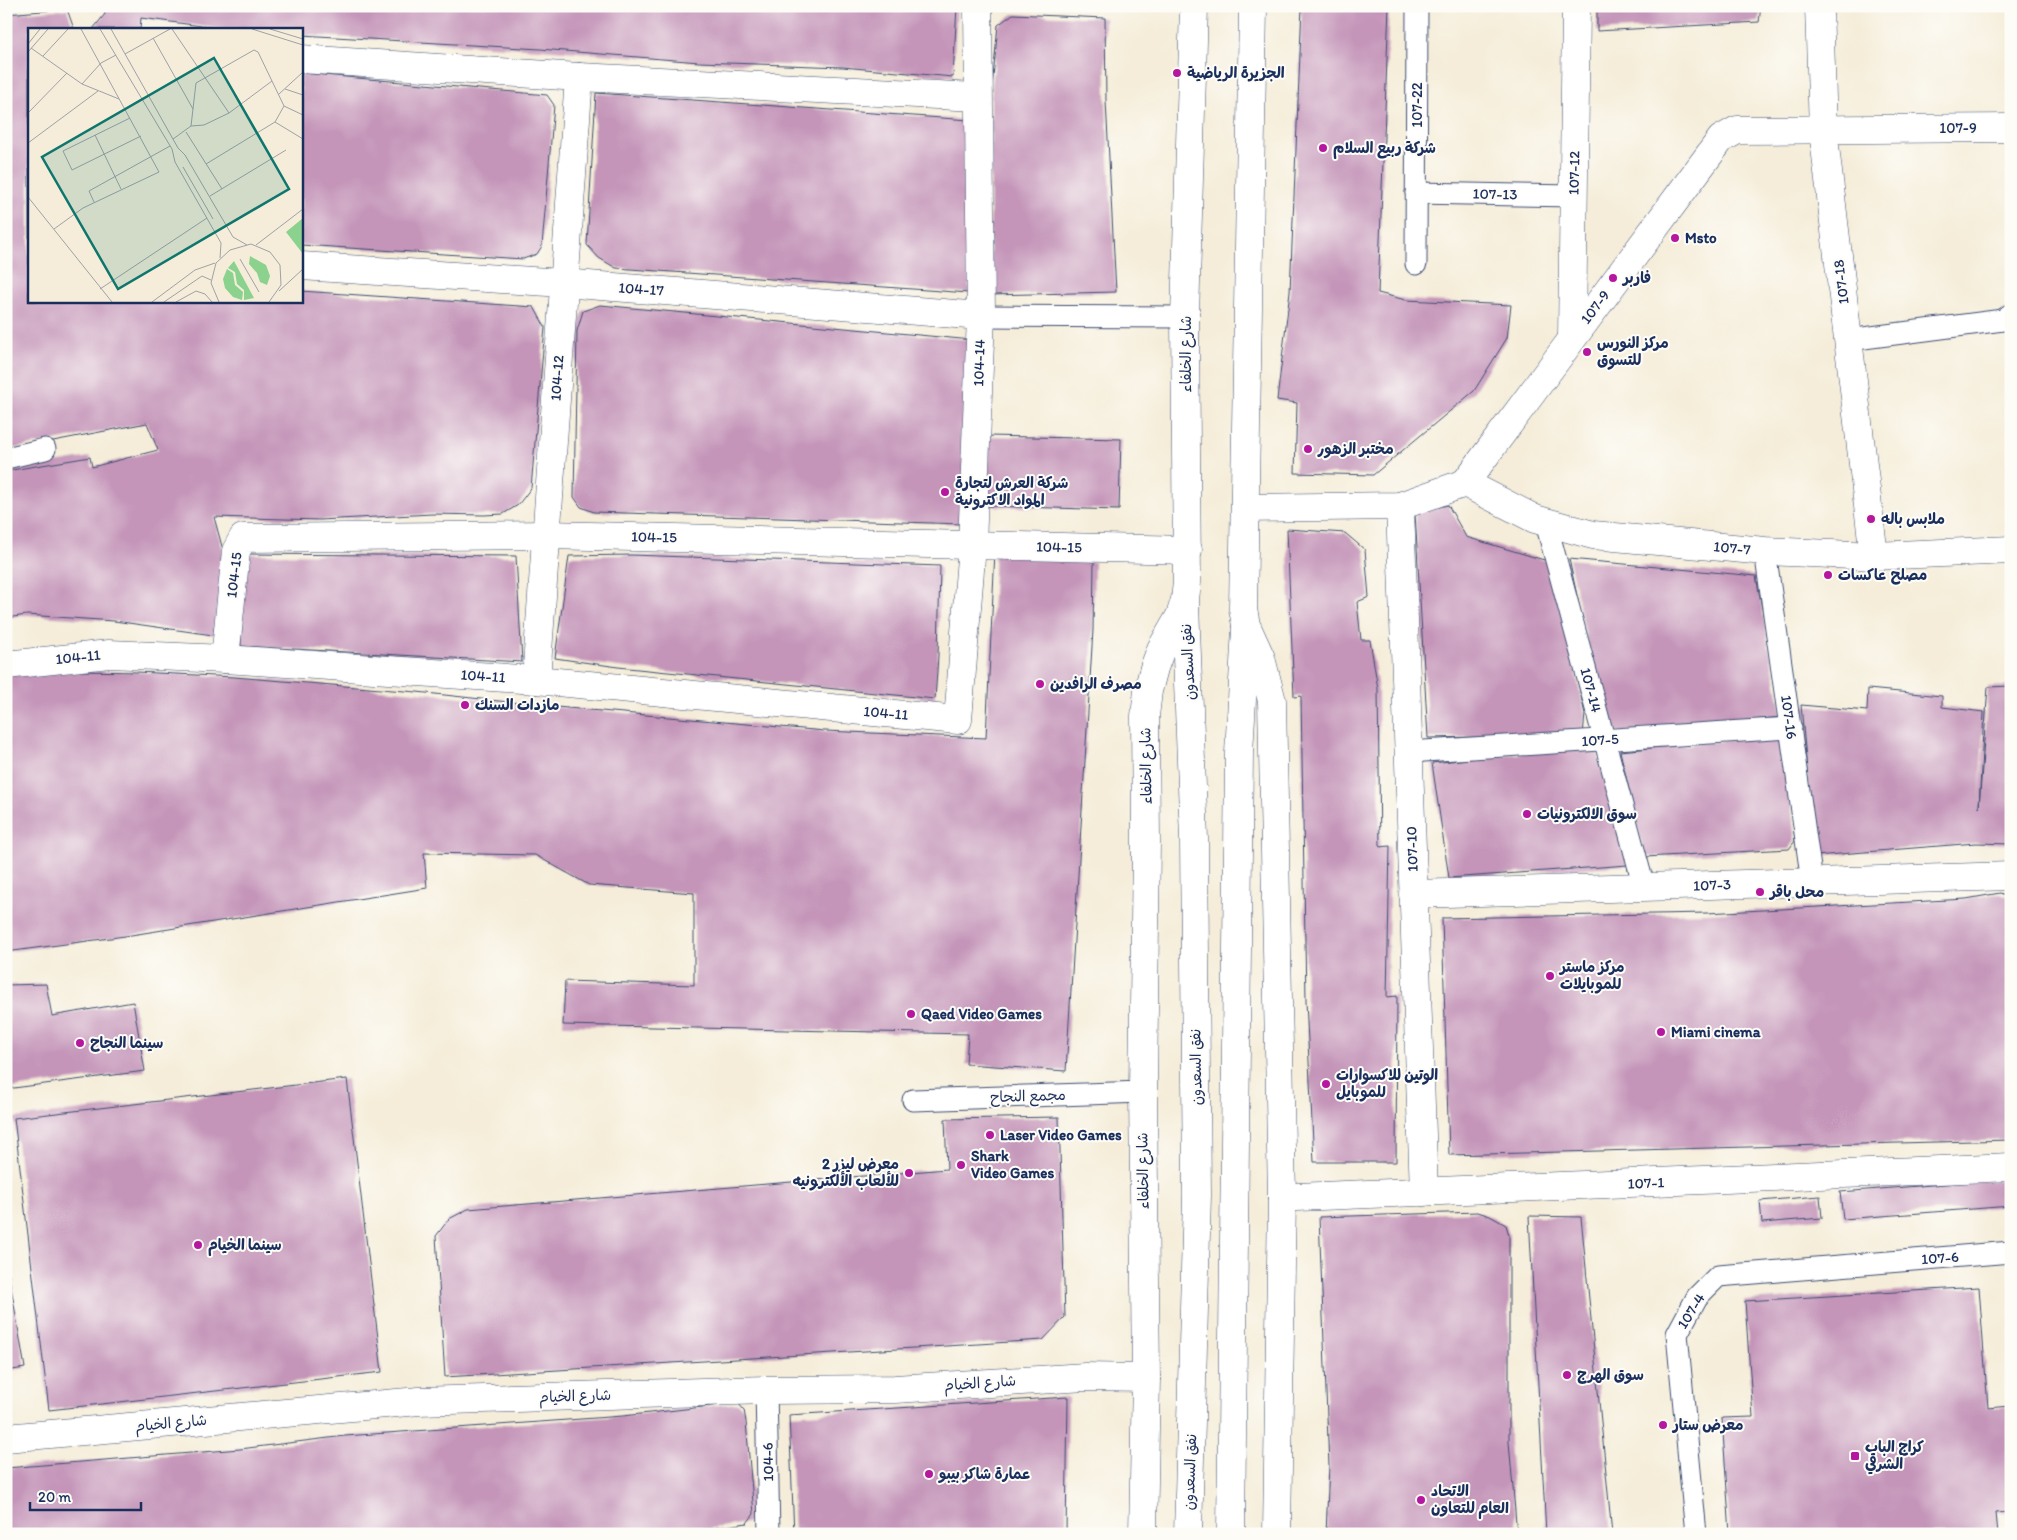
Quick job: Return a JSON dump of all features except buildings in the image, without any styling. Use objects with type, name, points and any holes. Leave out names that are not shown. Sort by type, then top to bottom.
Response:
[{"type":"street","name":"104-14","points":[[958,720],[972,544],[981,316],[977,97],[978,6]]},
{"type":"street","name":"شارع الخلفاء","points":[[1143,1534],[1146,1378],[1142,1092],[1146,841],[1145,716],[1148,691],[1154,668],[1180,616],[1185,600],[1188,550],[1186,317],[1194,6]]},
{"type":"street","points":[[1231,1534],[1239,753],[1246,625],[1243,608],[1246,508],[1252,6]]},
{"type":"street","name":"107-12","points":[[1572,339],[1576,6]]},
{"type":"street","name":"107-18","points":[[1819,6],[1823,130],[1874,556]]},
{"type":"street","points":[[302,59],[579,77],[977,97]]},
{"type":"street","name":"104-12","points":[[536,680],[579,77]]},
{"type":"street","name":"107-9","points":[[1465,483],[1720,139],[1737,130],[2011,128]]},
{"type":"street","name":"104-17","points":[[302,266],[563,283],[981,316]]},
{"type":"street","points":[[1246,508],[1400,506],[1465,483]]},
{"type":"street","name":"107-7","points":[[1465,483],[1535,519],[1593,535],[1766,551],[1874,556],[2011,550]]},
{"type":"street","name":"107-10","points":[[1400,506],[1424,1192]]},
{"type":"street","name":"104-15","points":[[225,659],[236,551],[243,538],[547,535],[1188,550]]},
{"type":"street","name":"نفق السعدون","points":[[1185,600],[1194,802],[1197,1186],[1188,1534]]},
{"type":"street","points":[[1246,625],[1261,658],[1272,701],[1282,1197],[1276,1534]]},
{"type":"street","name":"104-11","points":[[6,665],[109,654],[225,659],[536,680],[958,720]]},
{"type":"street","name":"107-3","points":[[1413,894],[2011,876]]},
{"type":"street","name":"107-1","points":[[1282,1197],[2011,1167]]},
{"type":"street","name":"شارع الخيام","points":[[6,1438],[419,1401],[766,1390],[895,1389],[1085,1377],[1146,1378]]},
{"type":"lane","name":"107-22","points":[[1416,264],[1417,6]]},
{"type":"lane","name":"107-13","points":[[1416,193],[1574,196]]},
{"type":"lane","points":[[1848,340],[2003,320],[2011,314]]},
{"type":"lane","points":[[981,316],[1186,317]]},
{"type":"lane","points":[[6,458],[45,450]]},
{"type":"lane","name":"107-14","points":[[1546,523],[1644,887]]},
{"type":"lane","name":"107-16","points":[[1766,551],[1812,882]]},
{"type":"lane","name":"107-5","points":[[1408,752],[1791,728]]},
{"type":"lane","name":"مجمع النجاح","points":[[913,1100],[1142,1092]]},
{"type":"lane","name":"107-6","points":[[1870,1263],[2011,1252]]},
{"type":"lane","name":"107-4","points":[[1696,1534],[1676,1334],[1697,1297],[1718,1276],[1870,1263]]},
{"type":"lane","name":"104-6","points":[[766,1390],[769,1534]]},
{"type":"place","name":"الجزيرة الرياضية","points":[[1177,73]]},
{"type":"place","name":"شركة ربيع السلام","points":[[1323,148]]},
{"type":"place","name":"Msto","points":[[1675,238]]},
{"type":"place","name":"فاربر","points":[[1613,278]]},
{"type":"place","name":"مركز النورس للتسوق","points":[[1587,352]]},
{"type":"place","name":"مختبر الزهور","points":[[1308,449]]},
{"type":"place","name":"شركة العرش لتجارة المواد الاكترونية","points":[[945,492]]},
{"type":"place","name":"ملابس باله","points":[[1871,519]]},
{"type":"place","name":"مصلح عاكسات","points":[[1828,575]]},
{"type":"place","name":"مصرف الرافدين","points":[[1040,684]]},
{"type":"place","name":"مازدات السنك","points":[[465,705]]},
{"type":"place","name":"سوق الالكترونيات","points":[[1527,814]]},
{"type":"place","name":"محل باقر","points":[[1760,892]]},
{"type":"place","name":"مركز ماستر للموبايلات","points":[[1550,976]]},
{"type":"place","name":"Qaed Video Games","points":[[911,1014]]},
{"type":"place","name":"Miami cinema","points":[[1661,1032]]},
{"type":"place","name":"سينما النجاح","points":[[80,1043]]},
{"type":"place","name":"الوتين للاكسوارات للموبايل","points":[[1326,1084]]},
{"type":"place","name":"Laser Video Games","points":[[990,1135]]},
{"type":"place","name":"Shark Video Games","points":[[961,1165]]},
{"type":"place","name":"معرض ليزر 2 للألعاب الألكترونيه","points":[[909,1173]]},
{"type":"place","name":"سينما الخيام","points":[[198,1245]]},
{"type":"place","name":"سوق الهرج","points":[[1567,1375]]},
{"type":"place","name":"معرض ستار","points":[[1663,1425]]},
{"type":"place","name":"كراج الباب الشرقي","points":[[1855,1456]]},
{"type":"place","name":"عمارة شاكر بيبو","points":[[929,1474]]},
{"type":"place","name":"الاتحاد العام للتعاون","points":[[1421,1500]]}]
